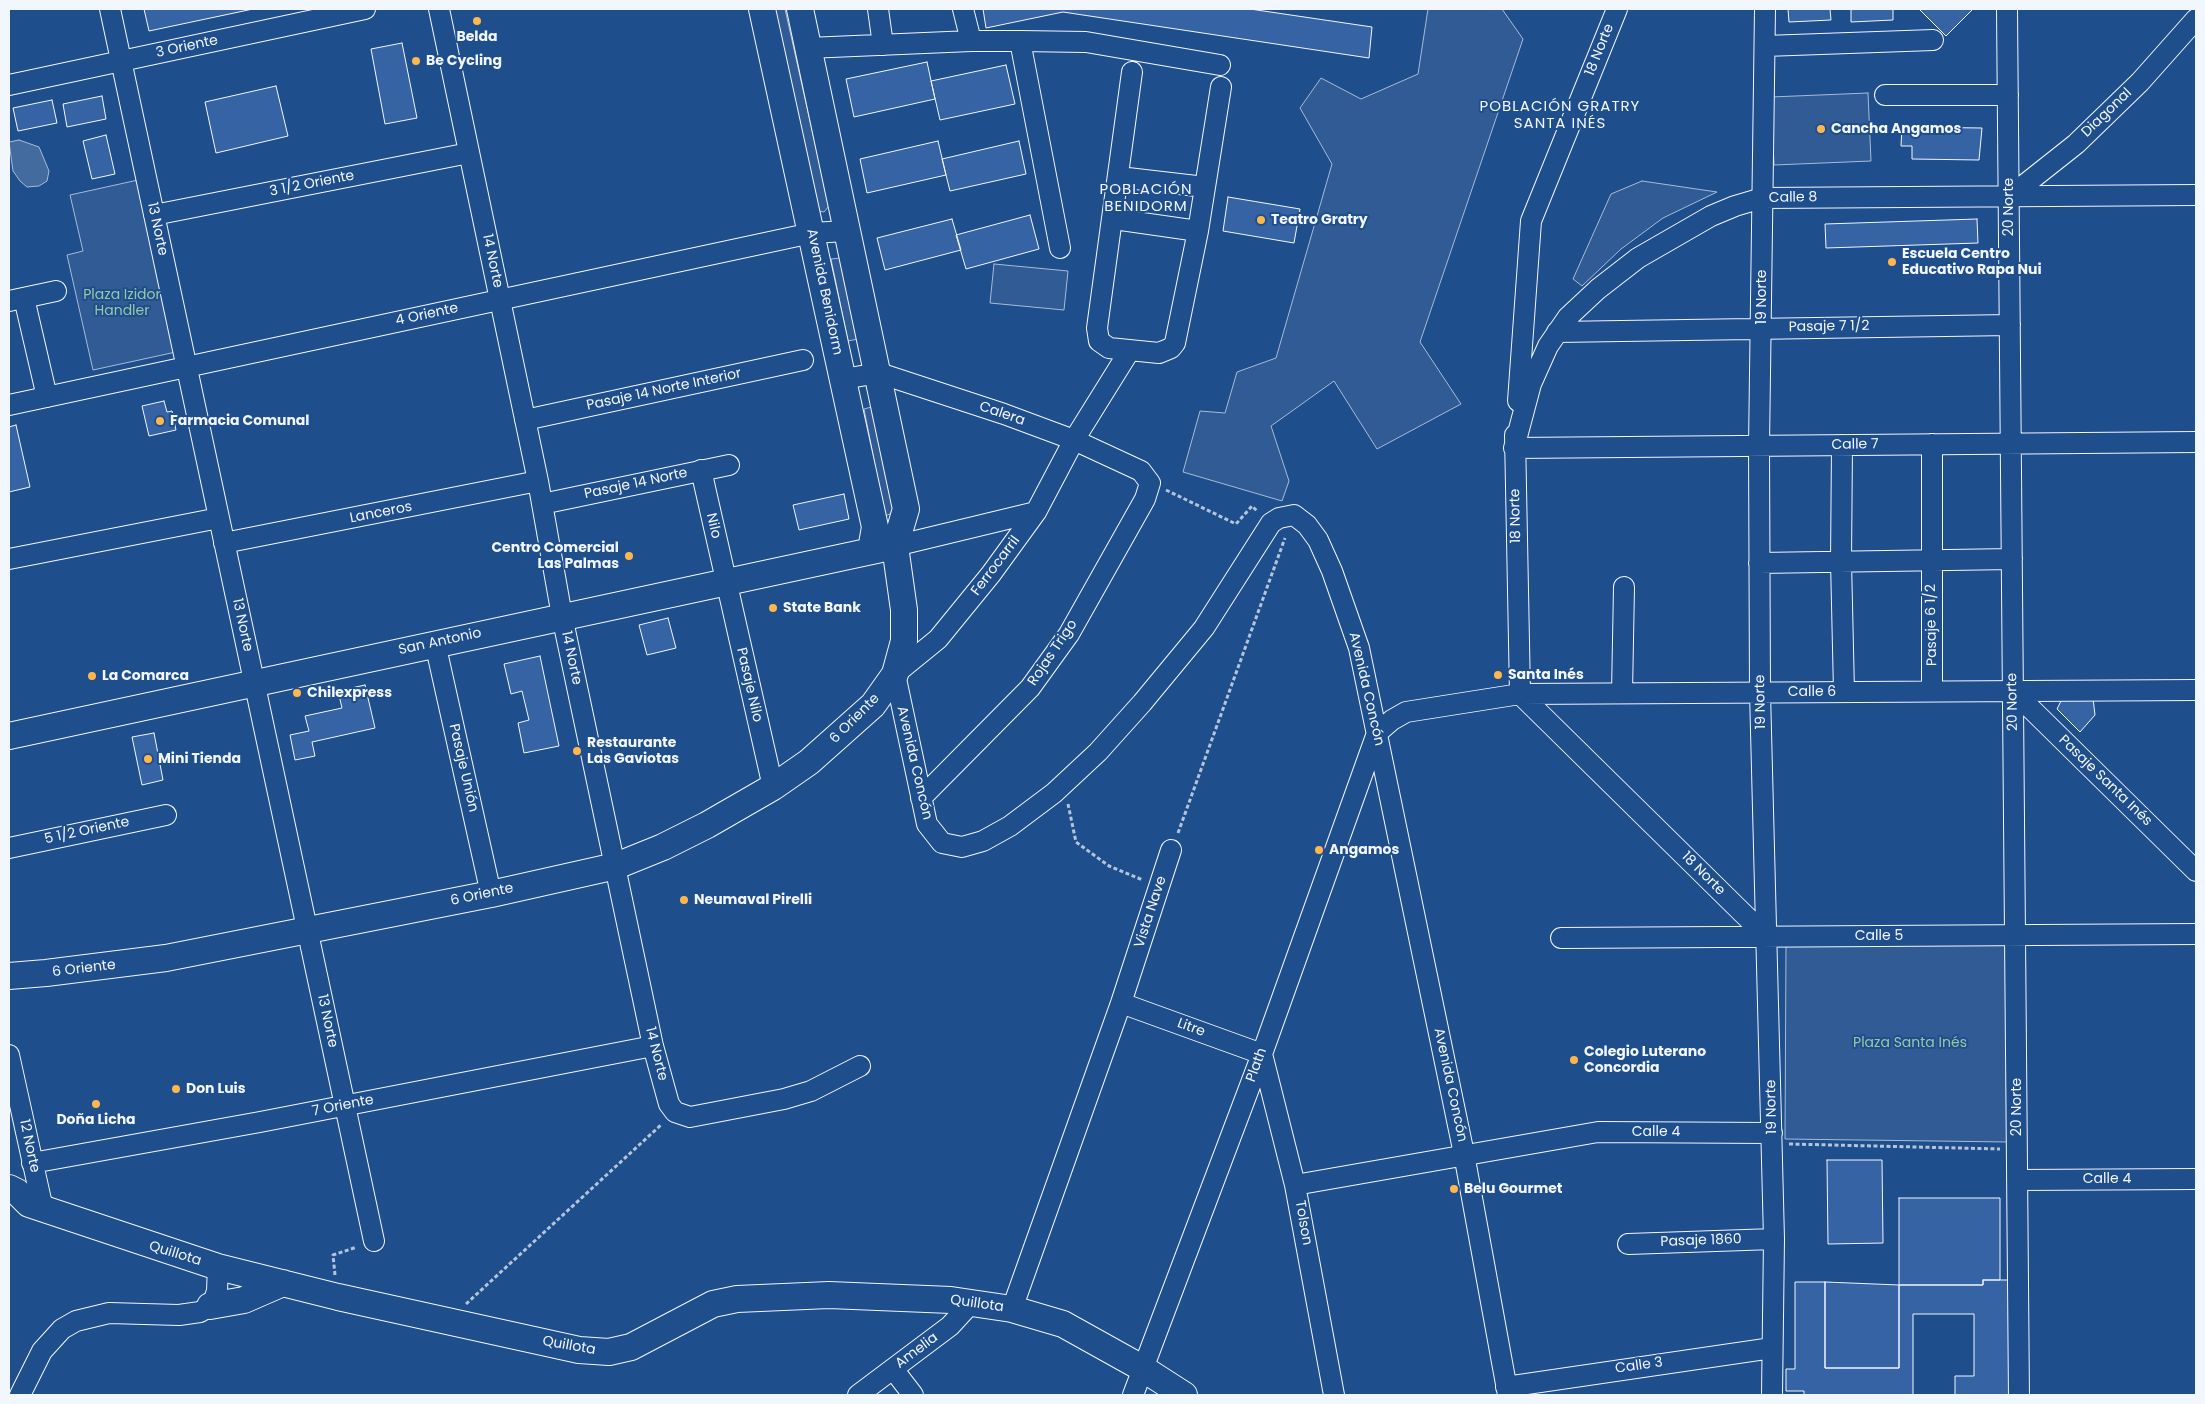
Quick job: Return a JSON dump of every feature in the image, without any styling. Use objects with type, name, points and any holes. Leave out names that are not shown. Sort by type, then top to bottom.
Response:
[{"type":"main road","name":"Avenida Benidorm","points":[[762,9],[875,527],[904,610],[904,642],[895,674]]},
{"type":"main road","name":"Avenida Benidorm","points":[[800,9],[906,510],[883,548]]},
{"type":"main road","name":"San Antonio","points":[[9,736],[883,548]]},
{"type":"main road","name":"6 Oriente","points":[[9,976],[166,958],[491,894],[616,866],[681,838],[773,787],[844,732],[873,705],[895,674]]},
{"type":"main road","name":"Quillota","points":[[9,1188],[17,1192],[27,1206],[218,1267],[448,1322],[579,1350],[609,1352],[631,1347],[713,1304],[737,1299],[829,1295],[972,1302],[1012,1309],[1062,1324],[1142,1368],[1184,1395]]},
{"type":"main road","points":[[210,1306],[244,1300],[283,1284]]},
{"type":"street","name":"13 Norte","points":[[110,9],[374,1241]]},
{"type":"street","name":"3 Oriente","points":[[9,85],[365,9]]},
{"type":"street","name":"14 Norte","points":[[438,9],[538,481],[562,616],[653,1046],[669,1104],[674,1112]]},
{"type":"street","points":[[878,9],[883,45]]},
{"type":"street","points":[[963,9],[971,41]]},
{"type":"street","name":"18 Norte","points":[[1617,9],[1530,221],[1514,448],[1520,694],[1767,937]]},
{"type":"street","name":"19 Norte","points":[[1766,9],[1759,446],[1760,692],[1774,1239],[1772,1395]]},
{"type":"street","name":"20 Norte","points":[[2007,9],[2019,1395]]},
{"type":"street","name":"Diagonal","points":[[2009,197],[2076,144],[2140,82],[2196,19]]},
{"type":"street","points":[[1765,46],[1933,40]]},
{"type":"street","points":[[808,48],[971,41],[1086,42],[1220,65]]},
{"type":"street","points":[[1020,41],[1060,248]]},
{"type":"street","points":[[1132,72],[1097,335],[1099,341],[1109,348],[1159,353],[1171,348],[1176,343],[1198,231],[1221,86]]},
{"type":"street","points":[[1886,95],[2008,95]]},
{"type":"street","name":"3 1/2 Oriente","points":[[154,216],[469,153]]},
{"type":"street","points":[[1119,177],[1205,187]]},
{"type":"street","name":"Calle 8","points":[[1514,448],[1531,384],[1548,346],[1568,317],[1598,289],[1638,258],[1711,216],[1735,206],[1762,198],[2196,195]]},
{"type":"street","points":[[1114,218],[1198,231]]},
{"type":"street","name":"4 Oriente","points":[[9,405],[812,233],[846,231]]},
{"type":"street","points":[[47,397],[17,300],[56,291]]},
{"type":"street","name":"Pasaje 7 1/2","points":[[1557,332],[2010,325]]},
{"type":"street","name":"Ferrocarril","points":[[895,674],[938,639],[991,574],[1036,512],[1074,440],[1130,350]]},
{"type":"street","name":"Pasaje 14 Norte Interior","points":[[525,420],[803,360]]},
{"type":"street","name":"Calera","points":[[843,379],[878,374],[1004,414],[1074,440],[1141,471],[1150,483]]},
{"type":"street","name":"Calle 7","points":[[1514,448],[2196,442]]},
{"type":"street","name":"Pasaje 6 1/2","points":[[1932,444],[1932,692]]},
{"type":"street","points":[[1842,445],[1841,561],[1844,692]]},
{"type":"street","name":"Pasaje 14 Norte","points":[[542,504],[729,465]]},
{"type":"street","name":"Nilo","points":[[701,470],[726,582]]},
{"type":"street","name":"Lanceros","points":[[224,543],[538,481]]},
{"type":"street","name":"Rojas Trigo","points":[[921,798],[970,752],[1036,681],[1069,634],[1145,499],[1150,483]]},
{"type":"street","points":[[883,548],[1036,512]]},
{"type":"street","points":[[1271,523],[1279,518],[1294,515]]},
{"type":"street","name":"Avenida Concón","points":[[1294,515],[1307,525],[1332,571],[1359,648],[1464,1154],[1507,1391]]},
{"type":"street","points":[[9,559],[219,518]]},
{"type":"street","name":"Avenida Concón","points":[[895,674],[927,824],[942,843],[962,847],[983,841],[1010,826],[1064,784],[1098,752],[1136,710],[1204,628],[1271,523]]},
{"type":"street","points":[[1760,563],[2012,559]]},
{"type":"street","name":"Pasaje Nilo","points":[[726,582],[773,787]]},
{"type":"street","points":[[1622,693],[1624,587]]},
{"type":"street","name":"Pasaje Unión","points":[[435,643],[491,894]]},
{"type":"street","name":"Calle 6","points":[[1377,733],[1406,712],[1520,694],[2196,690]]},
{"type":"street","name":"Pasaje Santa Inés","points":[[2013,691],[2196,871]]},
{"type":"street","name":"Plath","points":[[1133,1395],[1262,1054],[1377,733]]},
{"type":"street","name":"5 1/2 Oriente","points":[[9,848],[166,815]]},
{"type":"street","name":"Vista Nave","points":[[1012,1309],[1121,1003],[1171,850]]},
{"type":"street","name":"Calle 5","points":[[1561,938],[2196,934]]},
{"type":"street","name":"Litre","points":[[1121,1003],[1262,1054]]},
{"type":"street","name":"7 Oriente","points":[[32,1163],[653,1046]]},
{"type":"street","name":"12 Norte","points":[[9,1054],[32,1163],[27,1206]]},
{"type":"street","name":"Tolson","points":[[1262,1054],[1296,1185],[1334,1395]]},
{"type":"street","points":[[674,1112],[690,1117],[784,1099],[811,1091],[860,1066]]},
{"type":"street","name":"Calle 4","points":[[1296,1185],[1598,1132],[1772,1133]]},
{"type":"street","name":"Calle 4","points":[[2017,1180],[2196,1179]]},
{"type":"street","name":"Pasaje 1860","points":[[1628,1244],[1774,1239]]},
{"type":"street","points":[[20,1395],[42,1351],[62,1329],[76,1321],[108,1313],[179,1315],[200,1312],[210,1306],[217,1291],[218,1267]]},
{"type":"street","name":"Amelia","points":[[858,1395],[950,1326],[972,1302]]},
{"type":"street","name":"Calle 3","points":[[1507,1391],[1772,1348]]},
{"type":"street","points":[[892,1369],[914,1395]]},
{"type":"path","points":[[1150,483],[1236,524],[1252,506],[1271,523]]},
{"type":"path","points":[[1171,850],[1294,515]]},
{"type":"path","points":[[1064,784],[1076,842],[1109,866],[1146,881],[1149,870],[1163,875]]},
{"type":"path","points":[[448,1322],[674,1112]]},
{"type":"path","points":[[1772,1133],[1786,1144],[2017,1149]]},
{"type":"path","points":[[338,1296],[333,1255],[374,1241]]},
{"type":"shaded area","points":[[773,9],[785,9],[829,206],[824,212],[818,211]]},
{"type":"shaded area","points":[[1428,9],[1502,9],[1523,39],[1420,342],[1461,404],[1377,449],[1334,381],[1271,426],[1289,481],[1282,501],[1183,472],[1200,411],[1225,413],[1237,372],[1276,358],[1332,164],[1300,108],[1321,78],[1361,99],[1418,74]]},
{"type":"shaded area","name":"Cancha Angamos","points":[[1868,93],[1871,161],[1774,165],[1771,97]]},
{"type":"shaded area","points":[[19,140],[39,147],[49,171],[47,181],[39,186],[27,187],[13,171],[9,142]]},
{"type":"shaded area","name":"Plaza Izidor Handler","points":[[138,180],[176,352],[93,370],[67,255],[83,251],[70,195]]},
{"type":"shaded area","points":[[1642,181],[1717,192],[1663,218],[1621,249],[1582,286],[1573,279],[1611,194]]},
{"type":"shaded area","points":[[841,258],[858,339],[848,341],[831,259]]},
{"type":"shaded area","points":[[994,264],[1068,271],[1064,310],[990,303]]},
{"type":"shaded area","points":[[875,406],[897,511],[885,516],[864,409]]},
{"type":"shaded area","name":"Plaza Santa Inés","points":[[2006,945],[2008,1142],[1785,1139],[1786,946]]},
{"type":"building","points":[[144,9],[253,9],[149,31]]},
{"type":"building","points":[[983,9],[1250,9],[1372,27],[1369,58],[1063,12],[986,28]]},
{"type":"building","points":[[1788,9],[1830,9],[1831,20],[1789,22]]},
{"type":"building","points":[[1851,9],[1893,9],[1893,20],[1851,22]]},
{"type":"building","points":[[1919,9],[1973,9],[1946,36]]},
{"type":"building","points":[[402,43],[417,118],[385,124],[371,49]]},
{"type":"building","points":[[927,62],[935,99],[854,117],[846,79]]},
{"type":"building","points":[[1006,65],[1015,104],[940,120],[931,81]]},
{"type":"building","points":[[276,86],[288,136],[216,153],[205,102]]},
{"type":"building","points":[[102,96],[106,119],[67,127],[63,104]]},
{"type":"building","points":[[52,100],[57,123],[18,131],[13,108]]},
{"type":"building","points":[[1902,127],[1982,128],[1979,160],[1912,159],[1912,146],[1901,146]]},
{"type":"building","points":[[106,135],[115,174],[92,179],[83,141]]},
{"type":"building","points":[[938,141],[946,175],[867,193],[860,159]]},
{"type":"building","points":[[1019,141],[1026,174],[950,191],[942,159]]},
{"type":"building","name":"Teatro Gratry","points":[[1228,197],[1300,209],[1294,243],[1223,231]]},
{"type":"building","points":[[1030,215],[1039,249],[966,269],[956,235]]},
{"type":"building","points":[[952,219],[961,250],[885,270],[877,238]]},
{"type":"building","points":[[1977,219],[1978,243],[1826,248],[1825,224]]},
{"type":"building","name":"Farmacia Comunal","points":[[164,401],[167,412],[172,411],[176,430],[149,436],[142,406]]},
{"type":"building","points":[[16,425],[30,487],[9,492],[9,427]]},
{"type":"building","points":[[844,494],[849,519],[799,530],[793,505]]},
{"type":"building","points":[[668,618],[676,648],[647,655],[639,625]]},
{"type":"building","points":[[540,656],[559,746],[524,753],[518,723],[529,720],[522,691],[511,694],[504,664]]},
{"type":"building","points":[[365,685],[375,728],[312,742],[315,756],[295,760],[290,735],[309,731],[305,716],[342,708],[338,691]]},
{"type":"building","points":[[2063,697],[2093,698],[2095,715],[2080,732],[2057,709]]},
{"type":"building","name":"Mini Tienda","points":[[154,733],[163,780],[142,785],[132,737]]},
{"type":"building","points":[[1827,1160],[1882,1160],[1883,1243],[1828,1244]]},
{"type":"building","points":[[1899,1198],[2000,1198],[2000,1280],[1983,1280],[1983,1285],[1899,1285]]},
{"type":"building","points":[[1983,1280],[2009,1280],[2010,1395],[1955,1395],[1955,1376],[1974,1376],[1974,1314],[1913,1314],[1913,1395],[1804,1395],[1804,1391],[1786,1391],[1786,1369],[1795,1369],[1795,1282],[1825,1282],[1825,1368],[1899,1368],[1899,1285],[1983,1285]]},
{"type":"building","points":[[1825,1282],[1899,1285],[1899,1368],[1825,1368]]},
{"type":"place","name":"Belda","points":[[477,21]]},
{"type":"place","name":"Be Cycling","points":[[416,61]]},
{"type":"place","name":"Cancha Angamos","points":[[1821,129]]},
{"type":"place","name":"Teatro Gratry","points":[[1261,220]]},
{"type":"place","name":"Escuela Centro Educativo Rapa Nui","points":[[1892,262]]},
{"type":"place","name":"Farmacia Comunal","points":[[160,421]]},
{"type":"place","name":"Centro Comercial Las Palmas","points":[[629,556]]},
{"type":"place","name":"State Bank","points":[[773,608]]},
{"type":"place","name":"Santa Inés","points":[[1498,675]]},
{"type":"place","name":"La Comarca","points":[[92,676]]},
{"type":"place","name":"Chilexpress","points":[[297,693]]},
{"type":"place","name":"Restaurante Las Gaviotas","points":[[577,751]]},
{"type":"place","name":"Mini Tienda","points":[[148,759]]},
{"type":"place","name":"Angamos","points":[[1319,850]]},
{"type":"place","name":"Neumaval Pirelli","points":[[684,900]]},
{"type":"place","name":"Colegio Luterano Concordia","points":[[1574,1060]]},
{"type":"place","name":"Don Luis","points":[[176,1089]]},
{"type":"place","name":"Doña Licha","points":[[96,1104]]},
{"type":"place","name":"Belu Gourmet","points":[[1454,1189]]},
{"type":"district","name":"POBLACIÓN GRATRY SANTA INÉS","points":[[1560,116]]},
{"type":"district","name":"POBLACIÓN BENIDORM","points":[[1146,198]]}]
